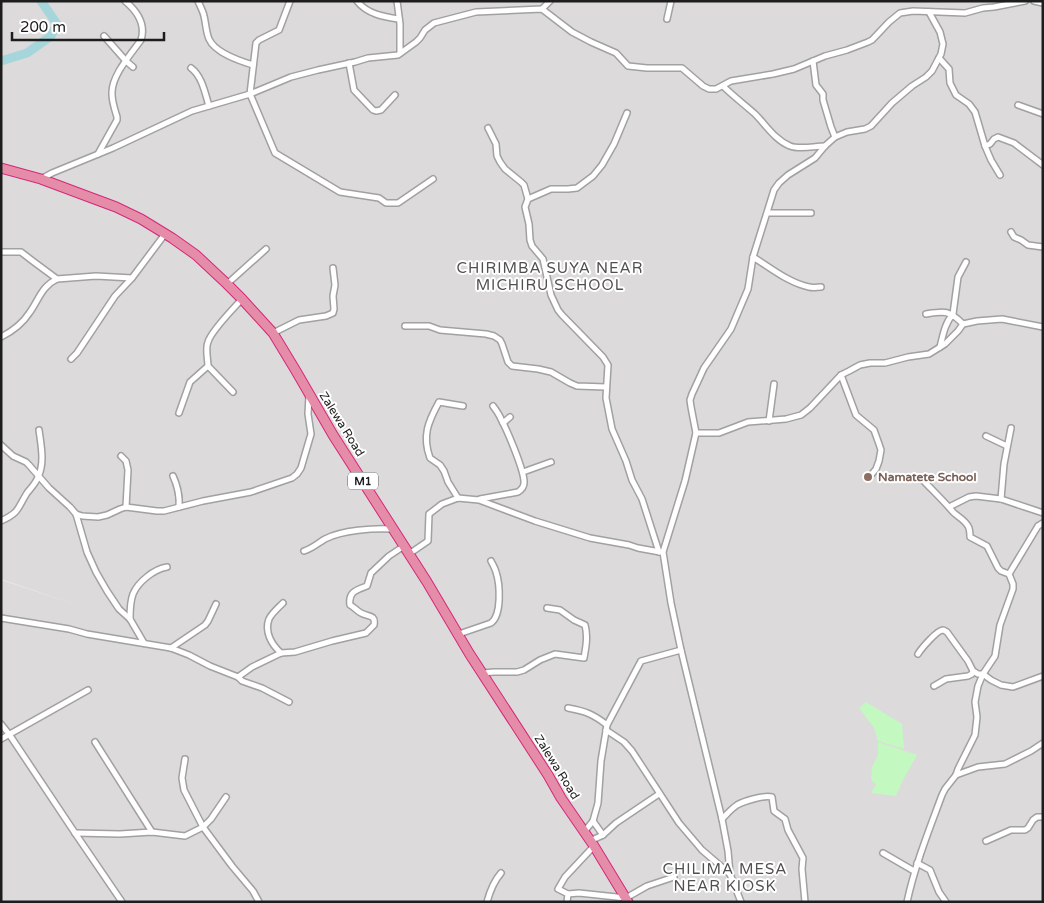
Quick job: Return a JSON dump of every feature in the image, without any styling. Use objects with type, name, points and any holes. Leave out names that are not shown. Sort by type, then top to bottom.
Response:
[{"type":"highway","name":"Zalewa Road","points":[[1,168],[41,179],[116,207],[141,219],[196,255],[242,299],[273,334],[333,435],[627,900]]},
{"type":"street","points":[[98,155],[116,120],[112,87],[126,61],[142,40],[143,27],[137,13],[126,1]]},
{"type":"street","points":[[198,1],[212,44],[225,54],[253,65]]},
{"type":"street","points":[[290,1],[279,30],[257,41],[250,94],[275,153],[340,192],[379,198],[386,203],[398,203],[433,180]]},
{"type":"street","points":[[357,1],[361,6],[373,13],[399,19]]},
{"type":"street","points":[[397,1],[400,53]]},
{"type":"street","points":[[542,9],[550,1]]},
{"type":"street","points":[[668,19],[670,1]]},
{"type":"street","points":[[41,179],[98,155],[184,114],[250,94],[291,77],[368,58],[398,55],[416,42],[425,30],[434,23],[476,12],[542,9],[572,32],[616,53],[628,66],[641,68],[682,68],[706,88],[716,89],[731,81],[773,74],[868,42],[900,13],[908,11],[965,13],[1025,1]]},
{"type":"street","points":[[1034,1],[1043,3]]},
{"type":"street","points":[[661,552],[685,481],[696,433],[690,400],[704,368],[731,329],[748,289],[753,258],[768,214],[772,194],[779,184],[794,170],[816,158],[834,137],[871,126],[897,98],[932,71],[942,49],[942,36],[929,12]]},
{"type":"street","points":[[104,36],[133,67]]},
{"type":"street","points":[[939,58],[949,69],[950,83],[956,95],[969,104],[975,112],[991,160],[1000,175]]},
{"type":"street","points":[[813,61],[816,85],[823,94],[834,137]]},
{"type":"street","points":[[349,63],[353,88],[373,110],[380,110],[395,95]]},
{"type":"street","points":[[191,68],[199,77],[209,106]]},
{"type":"street","points":[[723,86],[739,102],[755,114],[774,135],[786,144],[799,148],[825,146]]},
{"type":"street","points":[[1018,105],[1043,114]]},
{"type":"street","points":[[528,199],[551,189],[577,188],[593,176],[614,144],[626,113]]},
{"type":"street","points":[[488,128],[496,144],[497,156],[500,162],[524,185],[528,199],[525,207],[530,240],[532,246],[543,259],[554,302],[562,315],[607,362],[607,404],[613,433],[626,461],[634,485],[642,499],[661,552],[681,650],[722,819],[730,874],[741,902]]},
{"type":"street","points":[[986,146],[998,137],[1011,141],[1043,165]]},
{"type":"street","points":[[768,214],[811,212]]},
{"type":"street","points":[[1011,232],[1014,237],[1026,244],[1043,248]]},
{"type":"street","points":[[71,359],[115,296],[132,278],[165,234]]},
{"type":"street","points":[[227,284],[266,249]]},
{"type":"street","points":[[1,252],[21,252],[57,279]]},
{"type":"street","points":[[753,258],[797,283],[810,288],[821,287]]},
{"type":"street","points":[[940,348],[944,330],[953,314],[958,277],[966,262]]},
{"type":"street","points":[[273,334],[299,320],[326,316],[332,313],[334,309],[333,296],[335,285],[333,268]]},
{"type":"street","points":[[1,337],[20,325],[45,287],[57,279],[96,276],[132,278]]},
{"type":"street","points":[[233,392],[208,366],[207,348],[208,340],[218,326],[242,299]]},
{"type":"street","points":[[926,314],[940,312],[953,314],[963,324]]},
{"type":"street","points":[[696,433],[719,434],[748,422],[790,419],[801,415],[841,376],[860,365],[870,362],[885,363],[929,354],[940,348],[963,324],[1002,319],[1043,327]]},
{"type":"street","points":[[405,326],[429,326],[440,330],[494,336],[500,340],[508,362],[512,366],[551,372],[570,384],[577,386],[606,387]]},
{"type":"street","points":[[179,413],[190,382],[208,366]]},
{"type":"street","points":[[841,376],[856,414],[874,430],[881,450],[876,469],[871,475]]},
{"type":"street","points":[[769,421],[774,384]]},
{"type":"street","points":[[76,514],[82,516],[106,515],[126,507],[158,511],[251,492],[292,478],[301,468],[311,434],[308,414],[310,396]]},
{"type":"street","points":[[458,498],[440,464],[430,458],[426,435],[429,422],[439,402],[463,406]]},
{"type":"street","points":[[479,500],[518,492],[522,490],[524,482],[504,423],[492,406]]},
{"type":"street","points":[[504,423],[510,417]]},
{"type":"street","points":[[1001,499],[1004,464],[1011,428]]},
{"type":"street","points":[[1,520],[18,510],[39,477],[42,457],[39,430]]},
{"type":"street","points":[[986,436],[1008,446]]},
{"type":"street","points":[[1,445],[13,456],[26,462],[76,514],[87,552],[96,572],[119,609],[130,619],[144,643]]},
{"type":"street","points":[[121,456],[126,461],[128,470],[126,507]]},
{"type":"street","points":[[522,472],[551,462]]},
{"type":"street","points":[[173,476],[180,496],[179,507]]},
{"type":"street","points":[[907,902],[914,871],[942,795],[956,776],[975,735],[978,686],[983,674],[995,656],[1000,625],[1012,593],[1013,584],[1009,574],[1000,570],[987,546],[970,536],[968,525],[963,519],[955,514],[920,477]]},
{"type":"street","points":[[949,507],[969,497],[976,496],[1001,499],[1043,513]]},
{"type":"street","points":[[409,554],[428,541],[429,514],[442,504],[458,498],[479,500],[535,521],[590,538],[661,552]]},
{"type":"street","points":[[1009,574],[1038,526],[1043,523]]},
{"type":"street","points":[[304,551],[324,539],[340,533],[377,528],[393,529]]},
{"type":"street","points":[[238,677],[252,667],[281,653],[294,652],[366,633],[374,625],[374,619],[350,605],[351,594],[367,586],[371,573],[389,556],[404,546]]},
{"type":"street","points":[[459,634],[488,625],[495,620],[499,593],[496,572],[491,561]]},
{"type":"street","points":[[130,619],[130,608],[136,589],[149,575],[167,567]]},
{"type":"street","points":[[281,653],[268,636],[268,621],[282,603]]},
{"type":"street","points":[[171,648],[205,625],[216,604]]},
{"type":"street","points":[[483,674],[517,672],[527,669],[540,660],[555,654],[584,658],[586,647],[585,625],[560,610],[548,608]]},
{"type":"street","points":[[1,618],[171,648],[238,677],[242,681],[262,688],[289,702]]},
{"type":"street","points":[[918,654],[922,647],[940,631],[944,630],[968,661],[973,671],[978,674],[983,674],[1006,687],[1020,685],[1043,676]]},
{"type":"street","points":[[584,832],[593,821],[598,803],[606,728],[641,662],[681,650]]},
{"type":"street","points":[[934,686],[946,680],[968,676],[973,671]]},
{"type":"street","points":[[1,739],[88,690]]},
{"type":"street","points":[[568,708],[588,712],[596,716],[606,728],[624,742],[632,751],[679,823],[702,850],[730,874]]},
{"type":"street","points":[[1,724],[122,902]]},
{"type":"street","points":[[95,742],[152,832]]},
{"type":"street","points":[[956,776],[978,767],[1005,764],[1043,744]]},
{"type":"street","points":[[185,760],[182,778],[184,790],[203,827],[253,891],[259,902]]},
{"type":"street","points":[[660,794],[616,823],[592,844],[565,877],[558,889],[568,894],[579,893],[627,900],[647,886],[674,877]]},
{"type":"street","points":[[722,819],[738,805],[764,796],[772,797],[774,811],[785,819],[788,830],[803,858],[802,869],[806,902]]},
{"type":"street","points":[[75,833],[152,832],[185,836],[203,827],[226,797]]},
{"type":"street","points":[[986,841],[1010,830],[1025,830],[1037,817],[1043,817]]},
{"type":"street","points":[[593,821],[603,835]]},
{"type":"street","points":[[883,853],[914,871]]},
{"type":"street","points":[[917,863],[930,870],[939,892],[946,902]]},
{"type":"street","points":[[486,902],[501,873]]},
{"type":"street","points":[[567,902],[568,894]]},
{"type":"shaded area","points":[[1,1],[1043,1],[1043,902],[1,902],[1,580],[80,606],[1,579]]},
{"type":"green space","points":[[866,702],[902,724],[904,749],[878,741],[874,728],[859,708]]},
{"type":"green space","points":[[878,742],[917,755],[896,796],[871,793],[876,784],[871,780],[872,767],[878,755]]},
{"type":"waterway","points":[[1,61],[27,53],[51,36],[57,24],[41,1]]},
{"type":"place","name":"Namatete School","points":[[868,477]]},
{"type":"district","name":"CHIRIMBA SUYA NEAR MICHIRU SCHOOL","points":[[550,276]]},
{"type":"district","name":"CHILIMA MESA NEAR KIOSK","points":[[725,878]]}]
